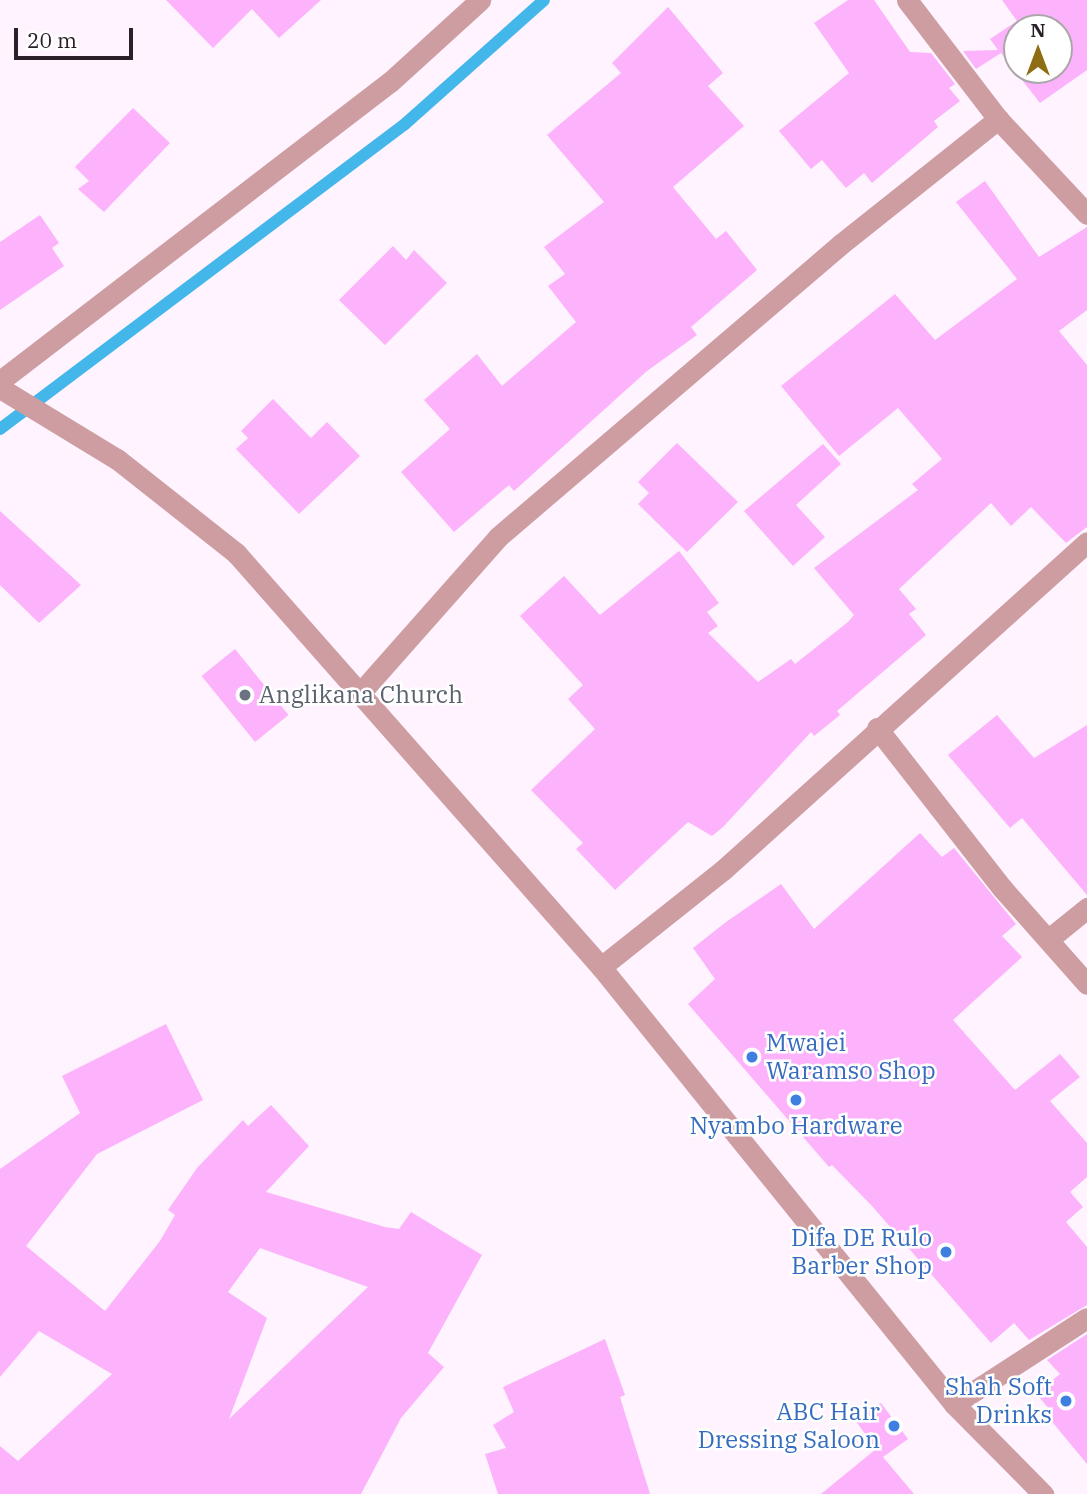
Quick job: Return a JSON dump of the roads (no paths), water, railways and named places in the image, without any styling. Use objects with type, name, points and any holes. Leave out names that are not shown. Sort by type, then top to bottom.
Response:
[{"type":"street","points":[[0,381],[390,82],[480,0]]},
{"type":"street","points":[[907,0],[998,119],[1087,215]]},
{"type":"street","points":[[361,692],[498,537],[841,244],[998,119]]},
{"type":"street","points":[[0,388],[117,459],[236,553],[601,967],[954,1404],[1044,1494]]},
{"type":"street","points":[[601,967],[723,870],[877,728],[1087,542]]},
{"type":"street","points":[[877,728],[1002,888],[1050,938],[1087,984]]},
{"type":"street","points":[[1050,938],[1087,908]]},
{"type":"street","points":[[954,1404],[1087,1318]]},
{"type":"waterway","points":[[0,429],[405,124],[544,0]]},
{"type":"place","name":"Anglikana Church","points":[[245,695]]},
{"type":"place","name":"Mwajei Waramso Shop","points":[[752,1057]]},
{"type":"place","name":"Nyambo Hardware","points":[[796,1100]]},
{"type":"place","name":"Difa DE Rulo Barber Shop","points":[[946,1252]]},
{"type":"place","name":"Shah Soft Drinks","points":[[1066,1401]]},
{"type":"place","name":"ABC Hair Dressing Saloon","points":[[894,1426]]}]
